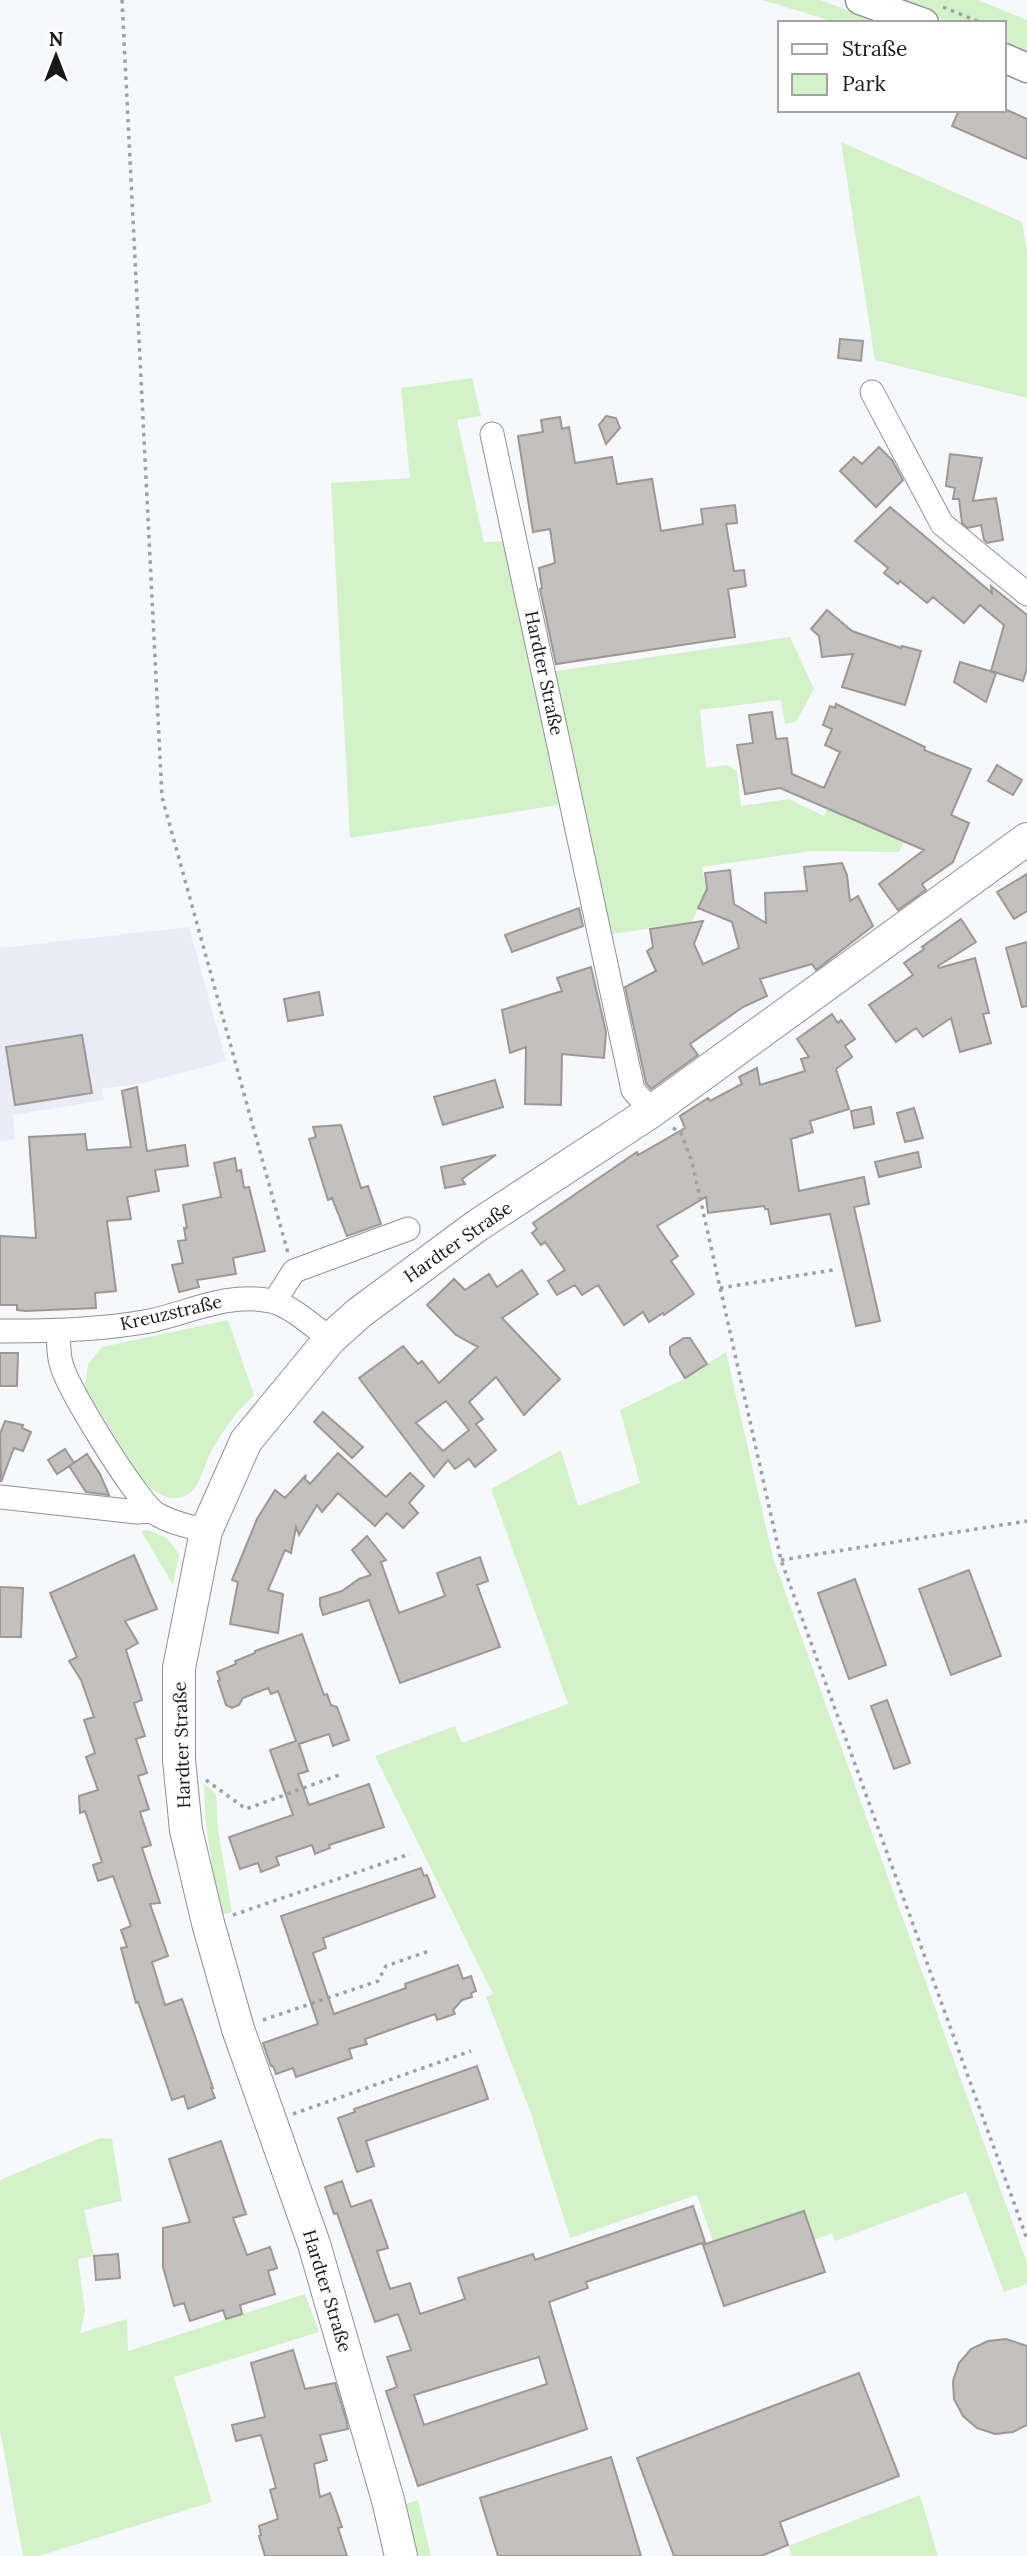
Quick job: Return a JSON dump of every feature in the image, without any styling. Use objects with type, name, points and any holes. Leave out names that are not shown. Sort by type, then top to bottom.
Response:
[{"type":"main road","name":"Hardter Straße","points":[[401,2556],[390,2507],[314,2244],[237,2029],[186,1830],[180,1760],[180,1668],[206,1531],[247,1441],[330,1339],[359,1314],[478,1225],[652,1111],[1027,839]]},
{"type":"street","points":[[860,0],[931,14]]},
{"type":"street","points":[[1006,59],[1027,68]]},
{"type":"street","points":[[872,392],[942,524],[1027,594]]},
{"type":"street","name":"Hardter Straße","points":[[492,434],[633,1090],[652,1111]]},
{"type":"street","points":[[274,1302],[294,1271],[408,1229]]},
{"type":"street","name":"Kreuzstraße","points":[[0,1331],[96,1329],[152,1320],[220,1301],[250,1298],[274,1302],[330,1339]]},
{"type":"street","points":[[58,1331],[61,1364],[69,1386],[135,1492],[153,1511],[168,1520],[206,1531]]},
{"type":"street","points":[[0,1497],[137,1512],[153,1511]]},
{"type":"path","points":[[122,0],[162,797],[294,1271]]},
{"type":"path","points":[[931,14],[971,21]]},
{"type":"path","points":[[652,1111],[681,1133],[692,1162],[781,1560],[1027,2239]]},
{"type":"path","points":[[720,1288],[833,1270]]},
{"type":"path","points":[[781,1560],[1027,1521]]},
{"type":"path","points":[[180,1760],[246,1809],[339,1775]]},
{"type":"path","points":[[208,1923],[410,1854]]},
{"type":"path","points":[[237,2029],[378,1981],[386,1966],[429,1951]]},
{"type":"path","points":[[271,2121],[471,2051]]},
{"type":"shaded area","points":[[189,927],[226,1061],[144,1083],[102,1089],[104,1100],[13,1115],[15,1139],[0,1141],[0,948]]},
{"type":"green space","points":[[762,0],[820,0],[878,21],[831,21]]},
{"type":"green space","points":[[895,0],[978,0],[1027,20],[1027,54],[1006,45],[1006,21],[946,21]]},
{"type":"green space","points":[[841,142],[1022,222],[1027,251],[1027,398],[875,360]]},
{"type":"green space","points":[[472,378],[481,416],[457,420],[484,542],[508,541],[565,804],[350,838],[331,483],[410,478],[401,388]]},
{"type":"green space","points":[[790,637],[814,689],[796,722],[785,724],[781,700],[700,710],[706,768],[727,765],[737,771],[741,806],[789,799],[824,816],[827,809],[904,842],[899,852],[812,851],[702,867],[706,889],[692,922],[606,935],[549,672]]},
{"type":"green space","points":[[228,1320],[254,1395],[220,1437],[192,1491],[180,1498],[167,1497],[144,1482],[87,1393],[85,1384],[88,1364],[102,1347]]},
{"type":"green space","points":[[726,1352],[773,1558],[1027,2263],[1027,2284],[1004,2292],[966,2192],[835,2241],[832,2233],[814,2240],[804,2211],[713,2241],[697,2195],[570,2238],[530,2111],[486,1997],[493,1994],[375,1756],[455,1726],[462,1743],[568,1704],[491,1489],[561,1450],[578,1506],[640,1483],[620,1410],[684,1379]]},
{"type":"green space","points":[[148,1530],[167,1538],[179,1554],[173,1585],[141,1531]]},
{"type":"green space","points":[[204,1783],[216,1794],[218,1830],[232,1912],[222,1915],[207,1833]]},
{"type":"green space","points":[[100,2138],[112,2139],[122,2201],[84,2210],[94,2256],[78,2259],[85,2311],[80,2333],[127,2319],[128,2351],[305,2294],[319,2332],[174,2377],[212,2502],[39,2556],[23,2556],[0,2430],[0,2180]]},
{"type":"green space","points":[[920,2495],[938,2556],[792,2556],[788,2546]]},
{"type":"green space","points":[[418,2500],[431,2556],[417,2556],[405,2504]]},
{"type":"building","points":[[1007,110],[1027,119],[1027,159],[952,126],[958,112]]},
{"type":"building","points":[[840,339],[863,341],[861,361],[838,358]]},
{"type":"building","points":[[606,416],[616,418],[620,428],[606,444],[599,425]]},
{"type":"building","points":[[560,417],[562,429],[569,427],[575,463],[612,457],[617,484],[652,479],[661,531],[703,524],[701,509],[735,505],[737,523],[726,524],[734,571],[744,570],[746,586],[728,589],[735,637],[556,664],[540,589],[539,568],[555,563],[550,529],[533,532],[518,436],[543,432],[541,420]]},
{"type":"building","points":[[879,447],[892,460],[903,480],[876,507],[840,471],[854,457],[862,464]]},
{"type":"building","points":[[950,454],[982,458],[973,501],[996,498],[1003,540],[987,543],[981,525],[968,528],[962,523],[959,499],[953,499],[955,488],[946,486]]},
{"type":"building","points":[[890,507],[992,593],[991,586],[1027,615],[1027,668],[1023,681],[991,671],[1004,625],[980,605],[964,623],[933,597],[927,603],[900,581],[898,584],[884,573],[888,568],[855,541]]},
{"type":"building","points":[[827,610],[852,631],[901,648],[902,646],[921,651],[905,705],[842,687],[853,654],[822,657],[819,636],[811,629]]},
{"type":"building","points":[[960,662],[996,673],[986,702],[954,682]]},
{"type":"building","points":[[836,704],[925,747],[924,750],[971,769],[951,815],[969,823],[953,862],[922,884],[926,890],[898,910],[879,884],[924,850],[780,788],[745,794],[737,745],[753,743],[749,715],[772,712],[776,739],[787,738],[792,774],[824,788],[840,752],[825,745],[832,729],[823,725],[830,706],[835,708]]},
{"type":"building","points":[[997,765],[1022,780],[1013,795],[988,781]]},
{"type":"building","points":[[842,863],[847,875],[850,901],[858,896],[873,926],[816,970],[812,964],[760,979],[767,996],[743,1007],[690,1044],[698,1055],[651,1089],[646,1083],[625,987],[656,971],[647,951],[653,947],[650,929],[703,921],[694,944],[703,964],[739,948],[732,922],[698,908],[707,889],[705,873],[730,870],[734,904],[766,923],[765,893],[807,891],[804,867]]},
{"type":"building","points":[[1027,874],[1027,911],[1014,919],[997,892]]},
{"type":"building","points":[[579,908],[583,926],[512,952],[505,935]]},
{"type":"building","points":[[961,919],[976,942],[938,966],[939,968],[975,958],[989,1013],[983,1014],[991,1043],[960,1052],[951,1018],[923,1037],[916,1028],[896,1042],[869,1005],[913,975],[904,963]]},
{"type":"building","points":[[1027,942],[1027,1006],[1022,1007],[1006,948]]},
{"type":"building","points":[[591,967],[606,1032],[604,1058],[562,1054],[561,1105],[525,1104],[526,1047],[510,1053],[502,1010],[562,991],[557,978]]},
{"type":"building","points":[[319,992],[323,1015],[288,1021],[284,999]]},
{"type":"building","points":[[832,1014],[838,1023],[841,1020],[855,1039],[845,1046],[852,1057],[836,1069],[849,1109],[810,1121],[813,1132],[791,1139],[799,1191],[864,1177],[869,1204],[854,1207],[880,1321],[856,1326],[830,1214],[771,1224],[768,1209],[764,1206],[708,1213],[706,1197],[657,1226],[678,1256],[671,1261],[694,1294],[664,1315],[663,1313],[649,1322],[643,1312],[624,1325],[598,1285],[582,1295],[575,1285],[557,1295],[548,1281],[565,1270],[545,1242],[541,1245],[532,1233],[537,1229],[533,1223],[637,1152],[638,1155],[685,1128],[680,1116],[708,1098],[710,1101],[742,1084],[739,1077],[757,1068],[760,1085],[805,1071],[801,1059],[809,1057],[797,1039]]},
{"type":"building","points":[[82,1035],[92,1093],[15,1105],[6,1047]]},
{"type":"building","points":[[495,1080],[503,1107],[443,1125],[434,1097]]},
{"type":"building","points":[[137,1087],[147,1151],[185,1145],[188,1166],[155,1170],[159,1191],[127,1197],[131,1219],[107,1221],[116,1291],[95,1293],[96,1308],[26,1311],[17,1310],[17,1305],[0,1305],[0,1236],[36,1238],[29,1137],[85,1134],[87,1150],[131,1147],[122,1091]]},
{"type":"building","points":[[871,1107],[874,1124],[854,1128],[851,1111]]},
{"type":"building","points":[[914,1108],[923,1138],[905,1142],[897,1113]]},
{"type":"building","points":[[341,1125],[361,1188],[368,1186],[381,1224],[347,1236],[332,1198],[328,1200],[309,1139],[316,1137],[313,1127]]},
{"type":"building","points":[[918,1152],[921,1167],[879,1177],[875,1162]]},
{"type":"building","points":[[496,1155],[462,1179],[465,1184],[445,1188],[441,1167]]},
{"type":"building","points":[[235,1158],[237,1171],[241,1170],[244,1188],[249,1187],[265,1251],[233,1258],[236,1274],[197,1280],[199,1287],[179,1292],[172,1265],[183,1263],[178,1241],[186,1240],[183,1205],[221,1197],[214,1163]]},
{"type":"building","points":[[522,1270],[538,1294],[502,1318],[560,1379],[524,1415],[496,1377],[469,1402],[483,1419],[476,1424],[496,1450],[475,1467],[469,1459],[455,1469],[448,1460],[434,1477],[359,1378],[403,1346],[418,1364],[422,1361],[439,1383],[478,1347],[456,1335],[427,1305],[454,1279],[465,1290],[489,1274],[497,1287]],"holes":[[[446,1401],[469,1430],[443,1451],[416,1423]]]},
{"type":"building","points":[[684,1338],[690,1338],[707,1364],[685,1378],[670,1354],[670,1347]]},
{"type":"building","points":[[0,1353],[18,1353],[17,1386],[0,1386]]},
{"type":"building","points":[[323,1412],[363,1447],[352,1458],[314,1422]]},
{"type":"building","points":[[5,1421],[23,1425],[22,1428],[31,1432],[23,1451],[14,1448],[1,1482],[0,1434]]},
{"type":"building","points":[[65,1449],[74,1463],[57,1474],[48,1460]]},
{"type":"building","points":[[338,1453],[386,1497],[410,1473],[424,1486],[409,1503],[418,1513],[403,1528],[387,1513],[375,1526],[338,1493],[322,1512],[317,1505],[299,1535],[296,1527],[291,1553],[285,1550],[268,1590],[283,1594],[278,1633],[230,1624],[238,1582],[232,1580],[257,1519],[275,1490],[285,1498],[306,1475],[305,1479],[310,1484]]},
{"type":"building","points":[[87,1454],[109,1495],[86,1492],[69,1466]]},
{"type":"building","points":[[367,1536],[386,1560],[381,1562],[399,1613],[445,1596],[437,1573],[480,1557],[488,1581],[477,1585],[500,1647],[400,1683],[369,1600],[323,1615],[320,1605],[320,1598],[342,1591],[359,1579],[371,1575],[352,1550]]},
{"type":"building","points":[[134,1555],[157,1609],[125,1621],[138,1643],[126,1650],[142,1700],[134,1703],[145,1736],[136,1739],[147,1773],[138,1776],[149,1809],[140,1812],[151,1845],[142,1848],[160,1903],[150,1904],[168,1956],[152,1962],[165,2005],[182,1999],[215,2098],[188,2109],[184,2096],[172,2100],[138,2002],[136,2003],[121,1948],[127,1947],[121,1930],[131,1926],[113,1876],[98,1881],[93,1865],[102,1862],[85,1811],[80,1813],[79,1796],[98,1790],[86,1757],[95,1753],[84,1720],[94,1717],[81,1680],[69,1661],[77,1657],[50,1593]]},
{"type":"building","points":[[969,1570],[1001,1656],[951,1675],[919,1589]]},
{"type":"building","points":[[855,1579],[886,1665],[849,1679],[818,1593]]},
{"type":"building","points":[[0,1587],[23,1588],[21,1637],[0,1637]]},
{"type":"building","points":[[302,1634],[324,1695],[327,1694],[331,1705],[337,1707],[349,1740],[333,1746],[329,1734],[299,1744],[308,1771],[298,1774],[309,1805],[369,1784],[384,1827],[329,1845],[330,1848],[315,1854],[312,1845],[276,1857],[279,1865],[261,1872],[258,1863],[240,1869],[229,1837],[293,1815],[270,1750],[296,1741],[278,1691],[271,1694],[268,1688],[243,1698],[239,1705],[232,1708],[226,1705],[217,1672],[236,1664],[235,1661],[255,1651]]},
{"type":"building","points":[[887,1700],[910,1763],[894,1769],[871,1706]]},
{"type":"building","points":[[421,1868],[424,1876],[427,1875],[435,1897],[323,1938],[326,1948],[313,1953],[334,2014],[406,1988],[405,1984],[458,1965],[463,1979],[471,1976],[476,1991],[471,1993],[472,1997],[462,2000],[453,2010],[455,2014],[437,2020],[435,2014],[365,2039],[367,2044],[349,2049],[352,2058],[296,2077],[293,2068],[276,2074],[263,2043],[318,2024],[281,1916]]},
{"type":"building","points":[[477,2066],[488,2099],[366,2141],[374,2166],[357,2172],[338,2118],[355,2112],[354,2109]]},
{"type":"building","points":[[221,2141],[246,2214],[233,2218],[247,2255],[270,2247],[277,2268],[268,2271],[275,2294],[240,2305],[242,2314],[226,2319],[223,2310],[190,2321],[184,2303],[174,2306],[163,2267],[163,2228],[190,2222],[169,2159]]},
{"type":"building","points":[[342,2181],[351,2207],[371,2200],[388,2248],[377,2251],[390,2289],[410,2283],[420,2314],[465,2299],[458,2278],[533,2254],[535,2260],[693,2206],[705,2242],[586,2282],[588,2288],[549,2302],[587,2429],[418,2486],[386,2391],[397,2387],[387,2357],[411,2350],[398,2314],[375,2322],[337,2213],[334,2214],[325,2187]],"holes":[[[539,2357],[547,2384],[424,2425],[414,2395]]]},
{"type":"building","points":[[804,2211],[825,2272],[724,2306],[703,2245]]},
{"type":"building","points":[[118,2254],[120,2278],[96,2280],[94,2256]]},
{"type":"building","points":[[1006,2339],[1027,2346],[1027,2425],[1013,2432],[995,2434],[977,2428],[963,2416],[954,2399],[953,2381],[959,2363],[971,2349],[988,2341]]},
{"type":"building","points":[[293,2350],[305,2389],[335,2383],[346,2419],[348,2429],[320,2435],[327,2460],[314,2464],[320,2497],[330,2493],[342,2527],[338,2528],[347,2556],[265,2556],[259,2536],[259,2526],[278,2519],[270,2490],[276,2488],[261,2435],[236,2441],[232,2425],[265,2417],[251,2363]]},
{"type":"building","points":[[859,2373],[899,2476],[780,2522],[788,2545],[761,2556],[674,2556],[637,2458]]},
{"type":"building","points":[[611,2457],[641,2556],[498,2556],[480,2498]]}]
